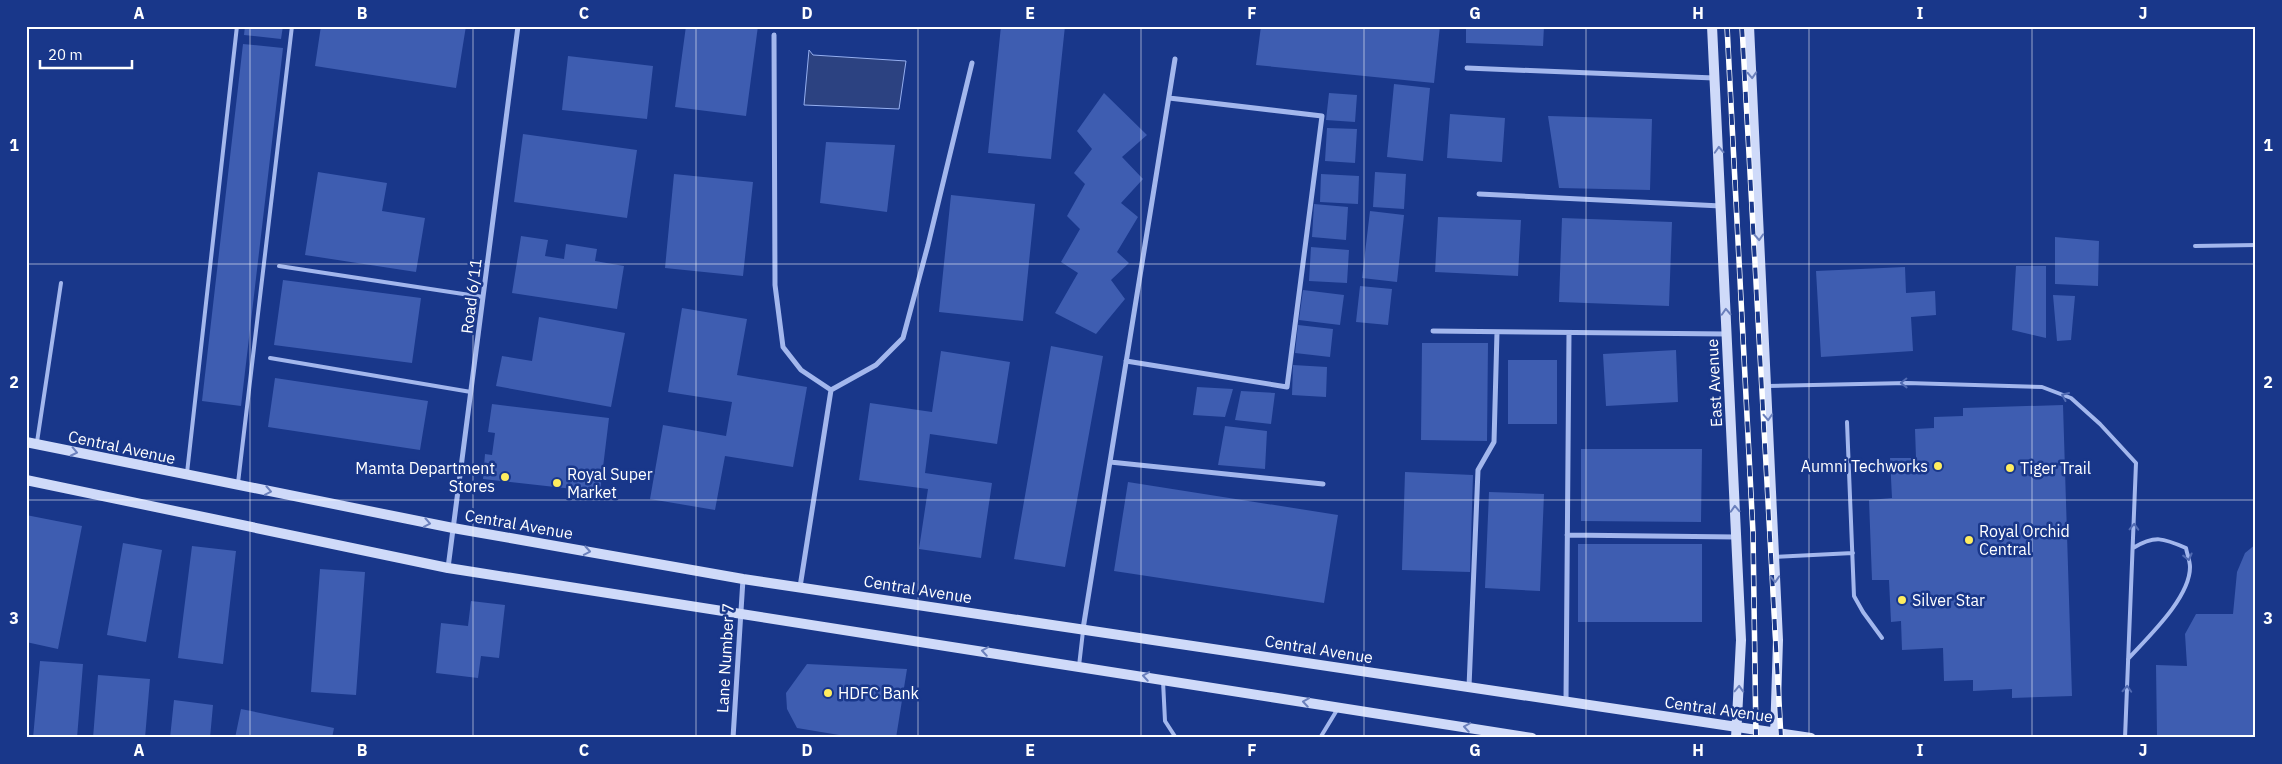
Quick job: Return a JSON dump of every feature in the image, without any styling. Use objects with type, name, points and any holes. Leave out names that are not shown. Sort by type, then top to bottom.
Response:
[{"type":"street","name":"Road 6/11","points":[[448,568],[518,26]]},
{"type":"street","name":"East Avenue","points":[[1712,26],[1741,640],[1736,733]]},
{"type":"street","points":[[1749,26],[1778,640],[1776,735]]},
{"type":"street","points":[[774,35],[775,285],[783,347],[801,370],[831,390]]},
{"type":"street","points":[[1083,629],[1175,60]]},
{"type":"street","points":[[831,390],[876,365],[903,338],[928,245],[972,62]]},
{"type":"street","points":[[1467,68],[1715,78]]},
{"type":"street","points":[[1126,361],[1287,387],[1322,116],[1169,98]]},
{"type":"street","points":[[1479,194],[1721,206]]},
{"type":"street","points":[[1433,331],[1727,334]]},
{"type":"street","points":[[1470,687],[1478,470],[1494,442],[1497,332]]},
{"type":"street","points":[[1566,702],[1569,333]]},
{"type":"street","points":[[800,586],[831,390]]},
{"type":"street","name":"Central Avenue","points":[[26,442],[187,476],[454,528],[743,579],[1470,687],[1566,702],[1736,733],[1811,738]]},
{"type":"street","points":[[1110,462],[1323,484]]},
{"type":"street","points":[[26,480],[448,568],[1532,738]]},
{"type":"street","points":[[1568,535],[1736,537]]},
{"type":"street","name":"Lane Number 7","points":[[734,738],[739,614],[743,579]]},
{"type":"lane","points":[[187,476],[237,26]]},
{"type":"lane","points":[[238,485],[292,26]]},
{"type":"lane","points":[[2195,246],[2256,244]]},
{"type":"lane","points":[[279,266],[483,297]]},
{"type":"lane","points":[[37,445],[61,283]]},
{"type":"lane","points":[[270,358],[471,392]]},
{"type":"lane","points":[[1766,386],[1907,382],[2042,387],[2071,398],[2100,424],[2136,463],[2124,738]]},
{"type":"lane","points":[[1848,422],[1854,596],[1882,638]]},
{"type":"lane","points":[[2128,659],[2164,619],[2186,588],[2190,567],[2186,548],[2171,541],[2149,538],[2133,548]]},
{"type":"lane","points":[[1774,557],[1853,553]]},
{"type":"lane","points":[[1079,666],[1083,629]]},
{"type":"lane","points":[[1163,679],[1165,721],[1176,738]]},
{"type":"lane","points":[[1320,738],[1338,707]]},
{"type":"water","points":[[809,50],[813,55],[906,61],[899,109],[804,105]]},
{"type":"building","points":[[245,26],[283,26],[281,39],[244,35]]},
{"type":"building","points":[[321,26],[466,26],[456,88],[315,66]]},
{"type":"building","points":[[686,26],[758,26],[746,116],[675,107]]},
{"type":"building","points":[[1001,26],[1065,26],[1051,159],[988,153]]},
{"type":"building","points":[[1261,26],[1440,26],[1434,83],[1256,65]]},
{"type":"building","points":[[1466,26],[1544,26],[1543,46],[1466,43]]},
{"type":"building","points":[[243,44],[283,48],[241,406],[202,401]]},
{"type":"building","points":[[568,56],[653,66],[647,119],[562,110]]},
{"type":"building","points":[[1394,84],[1430,88],[1423,161],[1387,157]]},
{"type":"building","points":[[1104,93],[1147,135],[1122,157],[1143,179],[1121,203],[1138,217],[1117,252],[1129,263],[1111,280],[1125,299],[1096,334],[1055,313],[1078,273],[1061,262],[1080,229],[1067,216],[1085,184],[1074,173],[1092,149],[1077,131]]},
{"type":"building","points":[[1329,93],[1357,95],[1355,122],[1326,120]]},
{"type":"building","points":[[1450,114],[1505,118],[1502,162],[1447,158]]},
{"type":"building","points":[[1548,116],[1652,119],[1650,190],[1559,188]]},
{"type":"building","points":[[1327,128],[1357,129],[1355,163],[1325,161]]},
{"type":"building","points":[[523,134],[637,150],[627,218],[514,202]]},
{"type":"building","points":[[826,142],[895,145],[887,212],[820,203]]},
{"type":"building","points":[[318,172],[387,183],[382,211],[425,218],[416,272],[305,255]]},
{"type":"building","points":[[1375,172],[1406,174],[1404,209],[1373,207]]},
{"type":"building","points":[[674,174],[753,182],[743,276],[665,268]]},
{"type":"building","points":[[1321,174],[1359,176],[1358,204],[1320,202]]},
{"type":"building","points":[[951,195],[1035,204],[1023,321],[939,312]]},
{"type":"building","points":[[1314,204],[1348,207],[1346,240],[1312,237]]},
{"type":"building","points":[[1370,211],[1404,215],[1397,282],[1362,278]]},
{"type":"building","points":[[1438,217],[1521,220],[1518,276],[1435,272]]},
{"type":"building","points":[[1562,218],[1672,222],[1669,306],[1559,302]]},
{"type":"building","points":[[521,236],[548,240],[545,256],[564,259],[566,244],[597,249],[595,261],[624,266],[617,309],[512,293]]},
{"type":"building","points":[[2055,237],[2099,241],[2098,286],[2055,284]]},
{"type":"building","points":[[1311,247],[1349,250],[1347,283],[1309,281]]},
{"type":"building","points":[[2016,266],[2046,266],[2046,338],[2012,330]]},
{"type":"building","points":[[1905,267],[1906,293],[1935,291],[1936,315],[1911,317],[1913,351],[1821,357],[1816,271]]},
{"type":"building","points":[[283,280],[421,298],[412,363],[274,345]]},
{"type":"building","points":[[1360,286],[1392,289],[1388,325],[1356,322]]},
{"type":"building","points":[[1303,290],[1344,295],[1340,325],[1299,320]]},
{"type":"building","points":[[2053,295],[2075,296],[2071,340],[2057,341]]},
{"type":"building","points":[[682,308],[747,319],[737,375],[807,387],[793,467],[725,456],[715,510],[650,499],[663,425],[726,436],[732,402],[668,392]]},
{"type":"building","points":[[539,317],[625,333],[611,407],[496,386],[502,356],[532,361]]},
{"type":"building","points":[[1298,325],[1333,329],[1330,357],[1295,353]]},
{"type":"building","points":[[1422,343],[1488,343],[1487,441],[1421,440]]},
{"type":"building","points":[[1051,346],[1103,356],[1065,567],[1014,559]]},
{"type":"building","points":[[1676,350],[1678,402],[1606,406],[1603,354]]},
{"type":"building","points":[[941,351],[1010,362],[997,444],[930,434],[925,473],[992,483],[981,558],[919,549],[928,489],[859,480],[870,403],[932,412]]},
{"type":"building","points":[[1508,360],[1557,360],[1557,424],[1508,424]]},
{"type":"building","points":[[1293,365],[1327,367],[1326,397],[1292,395]]},
{"type":"building","points":[[275,378],[428,401],[420,450],[268,427]]},
{"type":"building","points":[[1197,387],[1233,389],[1225,417],[1193,415]]},
{"type":"building","points":[[1241,391],[1275,393],[1271,424],[1235,420]]},
{"type":"building","points":[[492,404],[609,418],[600,492],[483,479],[485,454],[492,455],[495,433],[488,432]]},
{"type":"building","name":"Royal Orchid Central","points":[[2063,405],[2072,696],[2012,698],[2012,689],[1973,691],[1973,680],[1944,681],[1943,648],[1902,650],[1901,621],[1891,622],[1889,580],[1872,580],[1869,500],[1892,498],[1890,458],[1916,458],[1915,429],[1934,428],[1934,417],[1963,416],[1963,408]]},
{"type":"building","points":[[1225,426],[1267,431],[1265,469],[1218,465]]},
{"type":"building","points":[[1581,449],[1702,449],[1701,522],[1581,521]]},
{"type":"building","points":[[1405,472],[1473,475],[1470,572],[1402,570]]},
{"type":"building","points":[[1128,482],[1338,515],[1324,603],[1114,571]]},
{"type":"building","points":[[1489,492],[1544,494],[1540,591],[1485,588]]},
{"type":"building","points":[[26,515],[82,526],[58,649],[26,642]]},
{"type":"building","points":[[123,543],[162,550],[146,642],[107,635]]},
{"type":"building","points":[[1578,544],[1702,544],[1702,622],[1578,622]]},
{"type":"building","points":[[2256,544],[2256,735],[2157,736],[2156,665],[2187,666],[2185,634],[2196,614],[2233,614],[2237,572],[2245,553]]},
{"type":"building","points":[[192,546],[236,551],[223,664],[178,658]]},
{"type":"building","points":[[320,569],[365,572],[356,695],[311,692]]},
{"type":"building","points":[[471,601],[505,605],[499,658],[481,656],[478,678],[436,673],[441,623],[468,626]]},
{"type":"building","points":[[40,661],[83,664],[77,738],[33,738]]},
{"type":"building","points":[[807,664],[907,669],[896,738],[857,738],[797,728],[787,709],[786,693]]},
{"type":"building","points":[[98,675],[150,679],[145,738],[93,738]]},
{"type":"building","points":[[174,700],[213,705],[210,738],[170,738]]},
{"type":"building","points":[[241,709],[334,728],[332,738],[235,738]]},
{"type":"railway","points":[[1727,26],[1753,533],[1756,738]]},
{"type":"railway","points":[[1742,26],[1781,738]]},
{"type":"place","name":"Aumni Techworks","points":[[1938,466]]},
{"type":"place","name":"Tiger Trail","points":[[2010,468]]},
{"type":"place","name":"Mamta Department Stores","points":[[505,477]]},
{"type":"place","name":"Royal Super Market","points":[[557,483]]},
{"type":"place","name":"Royal Orchid Central","points":[[1969,540]]},
{"type":"place","name":"Silver Star","points":[[1902,600]]},
{"type":"place","name":"HDFC Bank","points":[[828,693]]}]
